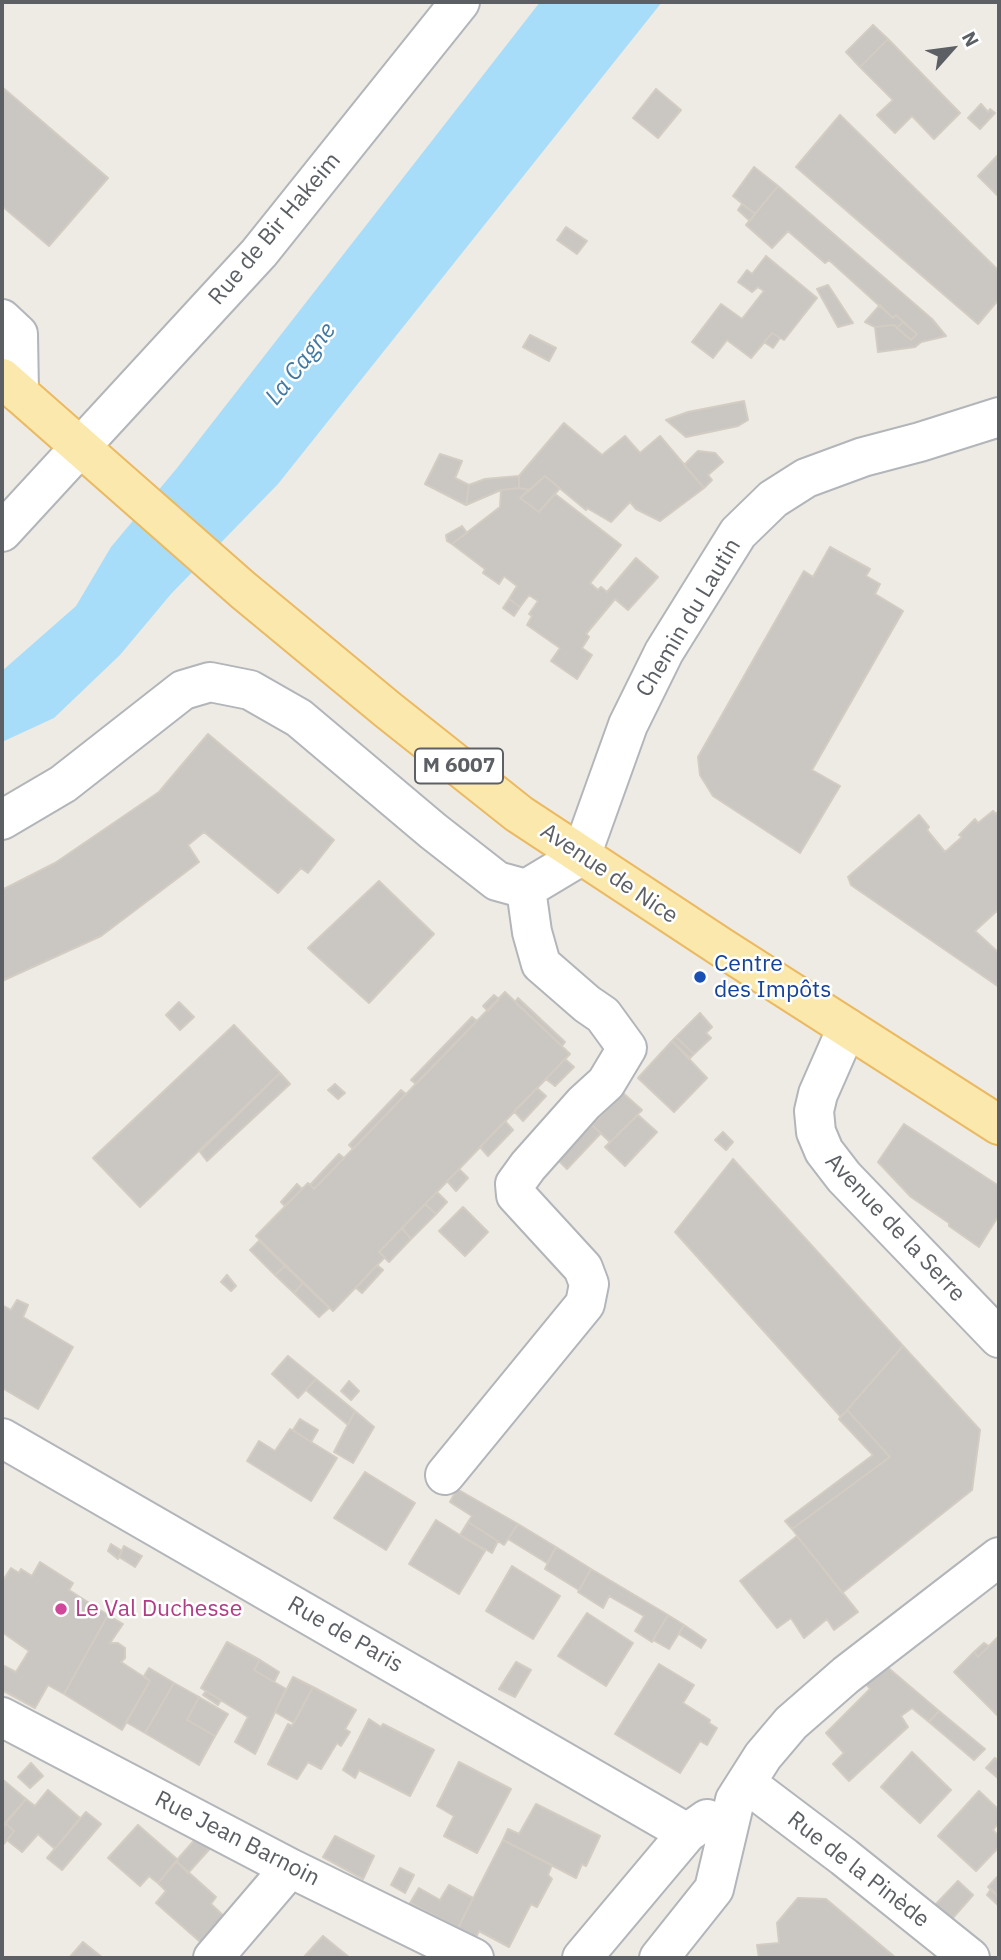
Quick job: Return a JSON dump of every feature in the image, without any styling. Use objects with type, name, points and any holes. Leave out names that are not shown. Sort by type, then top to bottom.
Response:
[{"type":"main road","name":"M 6007","points":[[11,385],[79,447]]},
{"type":"main road","name":"Avenue de Nice","points":[[79,447],[243,590],[504,802],[581,856],[999,1125]]},
{"type":"street","name":"Rue de Bir Hakeim","points":[[2,532],[259,253],[460,2]]},
{"type":"street","points":[[2,319],[18,334],[11,385]]},
{"type":"street","name":"Chemin du Lautin","points":[[581,856],[610,771],[634,713],[664,652],[738,533],[772,499],[806,478],[863,457],[999,417]]},
{"type":"street","points":[[2,820],[63,784],[183,690],[210,681],[250,690],[299,718],[497,881],[526,889],[581,856]]},
{"type":"street","points":[[445,1475],[585,1304],[589,1284],[583,1268],[516,1195],[515,1184],[584,1103],[606,1083],[626,1048],[603,1015],[541,964],[532,932],[526,889]]},
{"type":"street","name":"Avenue de la Serre","points":[[847,1028],[818,1094],[814,1111],[816,1132],[824,1151],[844,1177],[999,1338]]},
{"type":"street","name":"Rue de Paris","points":[[2,1438],[687,1833]]},
{"type":"street","points":[[659,1958],[715,1889],[740,1792],[763,1756],[791,1723],[846,1675],[999,1557]]},
{"type":"street","name":"Rue Jean Barnoin","points":[[2,1717],[290,1868],[474,1958]]},
{"type":"street","points":[[582,1958],[687,1833],[740,1792]]},
{"type":"street","name":"Rue de la Pinède","points":[[740,1792],[844,1857],[970,1958]]},
{"type":"street","points":[[213,1958],[290,1868]]},
{"type":"water","name":"La Cagne","points":[[540,2],[662,2],[278,484],[171,594],[120,655],[54,718],[2,742],[2,671],[76,606],[111,547],[177,468]]},
{"type":"building","points":[[873,25],[888,39],[860,67],[846,52]]},
{"type":"building","points":[[888,39],[960,113],[934,139],[912,116],[895,133],[877,115],[893,100],[860,67]]},
{"type":"building","points":[[2,87],[108,178],[49,246],[2,206]]},
{"type":"building","points":[[656,89],[681,110],[658,138],[633,118]]},
{"type":"building","points":[[981,104],[988,112],[990,109],[995,113],[980,129],[968,118]]},
{"type":"building","points":[[840,115],[999,271],[999,299],[978,324],[796,167]]},
{"type":"building","points":[[999,154],[999,197],[978,176]]},
{"type":"building","points":[[754,167],[778,186],[755,214],[733,196]]},
{"type":"building","points":[[778,186],[932,319],[946,336],[921,342],[915,347],[878,352],[875,327],[894,325],[911,340],[917,334],[896,315],[893,318],[829,260],[825,263],[788,231],[772,248],[746,225]]},
{"type":"building","points":[[742,204],[755,214],[750,221],[738,210]]},
{"type":"building","points":[[566,227],[587,241],[577,254],[557,240]]},
{"type":"building","points":[[766,256],[817,298],[784,340],[772,333],[751,358],[727,340],[713,358],[692,342],[721,304],[742,319],[764,291],[758,287],[752,292],[738,282],[747,270],[752,274]]},
{"type":"building","points":[[828,285],[853,323],[838,327],[817,289]]},
{"type":"building","points":[[880,305],[893,318],[896,315],[903,322],[897,328],[894,325],[875,327],[865,322]]},
{"type":"building","points":[[903,322],[917,334],[911,340],[897,328]]},
{"type":"building","points":[[772,333],[780,338],[773,348],[764,342]]},
{"type":"building","points":[[530,335],[556,348],[549,361],[523,347]]},
{"type":"building","points":[[744,401],[748,420],[738,426],[686,437],[666,420],[688,412]]},
{"type":"building","points":[[564,423],[602,455],[625,436],[640,453],[660,436],[704,488],[660,521],[636,509],[630,502],[611,522],[587,508],[586,510],[545,476],[530,490],[519,488],[519,476]]},
{"type":"building","points":[[698,451],[715,453],[723,462],[708,475],[712,480],[704,488],[684,465]]},
{"type":"building","points":[[440,454],[462,461],[455,478],[469,485],[466,505],[425,484]]},
{"type":"building","points":[[519,476],[519,488],[501,490],[466,505],[469,485],[485,479]]},
{"type":"building","points":[[545,476],[560,488],[539,512],[520,498]]},
{"type":"building","points":[[501,490],[530,490],[520,498],[539,512],[555,494],[621,545],[590,583],[598,590],[601,587],[607,592],[636,558],[658,577],[628,610],[615,599],[586,634],[589,637],[582,648],[592,655],[577,679],[551,661],[560,648],[527,625],[532,616],[529,614],[538,601],[529,595],[520,607],[509,599],[517,586],[504,576],[499,584],[483,573],[485,569],[452,544],[500,507]]},
{"type":"building","points":[[462,526],[467,533],[452,544],[447,541],[446,535]]},
{"type":"building","points":[[830,547],[870,569],[866,576],[880,584],[875,594],[903,611],[812,770],[840,786],[800,853],[713,796],[700,775],[698,757],[804,571],[813,577]]},
{"type":"building","points":[[509,599],[520,607],[514,616],[503,608]]},
{"type":"building","points":[[208,734],[334,840],[308,873],[301,868],[278,893],[204,832],[188,845],[199,862],[101,936],[2,981],[2,890],[55,863],[159,792]]},
{"type":"building","points":[[993,811],[996,814],[999,811],[999,909],[975,931],[999,953],[999,987],[851,885],[848,877],[919,815],[945,852],[962,837],[959,835],[975,819],[978,823]]},
{"type":"building","points":[[379,881],[434,934],[369,1003],[308,948]]},
{"type":"building","points":[[505,992],[570,1054],[379,1252],[385,1257],[333,1311],[256,1236],[308,1183],[314,1189]]},
{"type":"building","points":[[494,995],[499,999],[488,1011],[483,1006]]},
{"type":"building","points":[[518,998],[565,1042],[562,1046],[515,1002]]},
{"type":"building","points":[[179,1002],[194,1017],[180,1030],[166,1015]]},
{"type":"building","points":[[700,1013],[712,1027],[706,1033],[711,1038],[694,1054],[676,1037]]},
{"type":"building","points":[[472,1017],[477,1021],[416,1084],[411,1080]]},
{"type":"building","points":[[234,1025],[280,1073],[140,1207],[93,1158]]},
{"type":"building","points":[[676,1037],[694,1054],[690,1058],[672,1041]]},
{"type":"building","points":[[672,1041],[707,1078],[674,1112],[638,1078]]},
{"type":"building","points":[[565,1059],[574,1067],[555,1086],[546,1079]]},
{"type":"building","points":[[280,1073],[290,1084],[207,1161],[200,1152]]},
{"type":"building","points":[[335,1084],[345,1093],[338,1099],[328,1090]]},
{"type":"building","points":[[537,1088],[546,1096],[523,1121],[514,1111]]},
{"type":"building","points":[[401,1090],[406,1094],[353,1149],[349,1145]]},
{"type":"building","points":[[623,1093],[642,1110],[610,1142],[592,1125]]},
{"type":"building","points":[[638,1115],[657,1132],[625,1166],[605,1147]]},
{"type":"building","points":[[505,1121],[513,1130],[488,1156],[480,1147]]},
{"type":"building","points":[[904,1124],[999,1186],[999,1215],[979,1247],[911,1197],[878,1162]]},
{"type":"building","points":[[592,1125],[601,1133],[567,1169],[558,1160]]},
{"type":"building","points":[[723,1132],[733,1142],[726,1150],[715,1140]]},
{"type":"building","points":[[339,1154],[344,1158],[314,1189],[310,1185]]},
{"type":"building","points":[[733,1159],[903,1346],[841,1417],[675,1232]]},
{"type":"building","points":[[459,1169],[468,1178],[456,1191],[447,1181]]},
{"type":"building","points":[[297,1184],[302,1189],[285,1206],[281,1202]]},
{"type":"building","points":[[437,1192],[447,1202],[436,1214],[425,1204]]},
{"type":"building","points":[[425,1204],[436,1214],[411,1239],[402,1228]]},
{"type":"building","points":[[463,1207],[488,1232],[465,1256],[439,1231]]},
{"type":"building","points":[[402,1228],[411,1239],[389,1262],[379,1252]]},
{"type":"building","points":[[259,1241],[285,1266],[275,1275],[250,1250]]},
{"type":"building","points":[[377,1265],[383,1270],[362,1293],[356,1288]]},
{"type":"building","points":[[285,1266],[303,1283],[294,1293],[275,1275]]},
{"type":"building","points":[[227,1275],[236,1286],[231,1291],[221,1282]]},
{"type":"building","points":[[303,1283],[329,1308],[319,1317],[294,1293]]},
{"type":"building","points":[[17,1300],[28,1305],[23,1317],[73,1347],[38,1409],[2,1388],[2,1305],[11,1310]]},
{"type":"building","points":[[903,1346],[980,1430],[972,1490],[842,1593],[792,1529],[890,1457],[847,1410]]},
{"type":"building","points":[[288,1356],[316,1379],[298,1398],[272,1374]]},
{"type":"building","points":[[316,1379],[355,1411],[348,1425],[306,1390]]},
{"type":"building","points":[[349,1381],[359,1391],[351,1400],[341,1391]]},
{"type":"building","points":[[847,1410],[890,1457],[792,1529],[785,1521],[873,1455],[839,1419]]},
{"type":"building","points":[[355,1411],[374,1427],[353,1463],[334,1452]]},
{"type":"building","points":[[300,1419],[318,1430],[311,1442],[293,1430]]},
{"type":"building","points":[[290,1429],[337,1458],[311,1501],[247,1461],[259,1441],[275,1451]]},
{"type":"building","points":[[365,1472],[415,1503],[386,1550],[334,1518]]},
{"type":"building","points":[[457,1489],[518,1524],[504,1545],[468,1522],[472,1516],[450,1502]]},
{"type":"building","points":[[436,1520],[485,1551],[459,1594],[409,1564]]},
{"type":"building","points":[[468,1522],[498,1541],[492,1553],[460,1535]]},
{"type":"building","points":[[518,1524],[556,1547],[547,1563],[508,1539]]},
{"type":"building","points":[[797,1536],[858,1612],[834,1630],[827,1619],[804,1638],[791,1618],[777,1628],[740,1581]]},
{"type":"building","points":[[111,1544],[122,1551],[118,1559],[108,1551]]},
{"type":"building","points":[[124,1546],[142,1556],[135,1567],[119,1557]]},
{"type":"building","points":[[556,1547],[591,1569],[579,1590],[545,1569]]},
{"type":"building","points":[[40,1562],[73,1583],[69,1590],[108,1615],[64,1694],[48,1685],[35,1708],[2,1690],[2,1665],[16,1672],[29,1651],[2,1632],[2,1582],[11,1568],[19,1573],[21,1569],[32,1576]]},
{"type":"building","points":[[512,1566],[560,1596],[533,1639],[486,1611]]},
{"type":"building","points":[[591,1569],[668,1615],[652,1642],[635,1631],[644,1616],[609,1596],[603,1608],[578,1592]]},
{"type":"building","points":[[587,1613],[633,1643],[606,1686],[558,1656]]},
{"type":"building","points":[[108,1615],[123,1624],[110,1643],[118,1643],[125,1648],[125,1658],[121,1662],[150,1681],[122,1730],[64,1694]]},
{"type":"building","points":[[668,1615],[684,1625],[669,1649],[653,1640]]},
{"type":"building","points":[[684,1625],[706,1640],[701,1648],[679,1634]]},
{"type":"building","points":[[999,1636],[999,1717],[954,1672],[974,1652],[978,1657]]},
{"type":"building","points":[[227,1642],[260,1660],[254,1670],[286,1689],[255,1754],[235,1742],[248,1717],[201,1688]]},
{"type":"building","points":[[984,1643],[989,1646],[978,1657],[974,1652]]},
{"type":"building","points":[[260,1660],[279,1672],[274,1682],[254,1670]]},
{"type":"building","points":[[516,1662],[531,1670],[515,1697],[499,1689]]},
{"type":"building","points":[[659,1664],[694,1685],[683,1703],[710,1720],[709,1723],[717,1728],[707,1745],[700,1741],[680,1773],[615,1734]]},
{"type":"building","points":[[886,1666],[939,1711],[929,1722],[912,1708],[901,1716],[908,1727],[849,1781],[833,1764],[844,1753],[826,1733],[870,1689],[866,1684]]},
{"type":"building","points":[[149,1668],[174,1683],[145,1733],[126,1722],[150,1681],[144,1676]]},
{"type":"building","points":[[293,1677],[313,1687],[294,1723],[275,1712]]},
{"type":"building","points":[[174,1683],[199,1697],[187,1720],[215,1736],[199,1765],[145,1733]]},
{"type":"building","points":[[313,1687],[356,1710],[345,1729],[350,1732],[341,1746],[337,1743],[321,1769],[308,1762],[297,1779],[268,1764],[288,1724],[292,1726]]},
{"type":"building","points":[[206,1691],[221,1700],[218,1705],[203,1695]]},
{"type":"building","points":[[199,1697],[228,1714],[215,1736],[187,1720]]},
{"type":"building","points":[[939,1711],[985,1749],[974,1760],[929,1722]]},
{"type":"building","points":[[369,1719],[434,1750],[410,1796],[359,1770],[355,1778],[343,1770]]},
{"type":"building","points":[[912,1752],[951,1790],[920,1823],[881,1787]]},
{"type":"building","points":[[995,1758],[999,1762],[999,1779],[986,1768]]},
{"type":"building","points":[[459,1762],[511,1789],[477,1853],[444,1836],[454,1816],[437,1806]]},
{"type":"building","points":[[31,1763],[43,1776],[30,1788],[18,1777]]},
{"type":"building","points":[[2,1779],[26,1799],[2,1828]]},
{"type":"building","points":[[48,1790],[80,1818],[55,1849],[38,1834],[22,1852],[7,1840],[14,1831],[5,1823],[26,1799],[35,1806]]},
{"type":"building","points":[[979,1791],[999,1810],[999,1822],[993,1830],[999,1837],[999,1847],[976,1871],[938,1836]]},
{"type":"building","points":[[536,1804],[600,1836],[586,1866],[582,1864],[576,1878],[503,1840],[508,1829],[519,1834]]},
{"type":"building","points":[[86,1812],[101,1824],[62,1870],[47,1858]]},
{"type":"building","points":[[5,1823],[14,1831],[4,1844],[2,1828]]},
{"type":"building","points":[[138,1825],[178,1860],[158,1883],[149,1876],[140,1886],[108,1858]]},
{"type":"building","points":[[199,1835],[215,1843],[188,1873],[176,1861]]},
{"type":"building","points":[[335,1836],[374,1856],[363,1879],[323,1857]]},
{"type":"building","points":[[503,1840],[552,1865],[548,1875],[552,1879],[537,1907],[531,1904],[509,1947],[479,1931],[476,1937],[458,1928]]},
{"type":"building","points":[[176,1861],[216,1897],[211,1904],[228,1920],[206,1947],[156,1903],[166,1891],[158,1883]]},
{"type":"building","points":[[400,1868],[414,1875],[405,1893],[391,1885]]},
{"type":"building","points":[[999,1875],[999,1897],[988,1887]]},
{"type":"building","points":[[958,1881],[973,1895],[952,1919],[935,1905]]},
{"type":"building","points":[[449,1885],[473,1898],[458,1928],[410,1903],[419,1888],[440,1900]]},
{"type":"building","points":[[991,1889],[999,1897],[999,1906],[987,1895]]},
{"type":"building","points":[[798,1898],[826,1899],[896,1958],[759,1958],[757,1945],[779,1943],[777,1923]]},
{"type":"building","points":[[323,1936],[350,1958],[303,1958]]},
{"type":"building","points":[[83,1942],[103,1958],[69,1958]]},
{"type":"place","name":"Centre des Impôts","points":[[700,977]]},
{"type":"place","name":"Le Val Duchesse","points":[[61,1609]]}]
